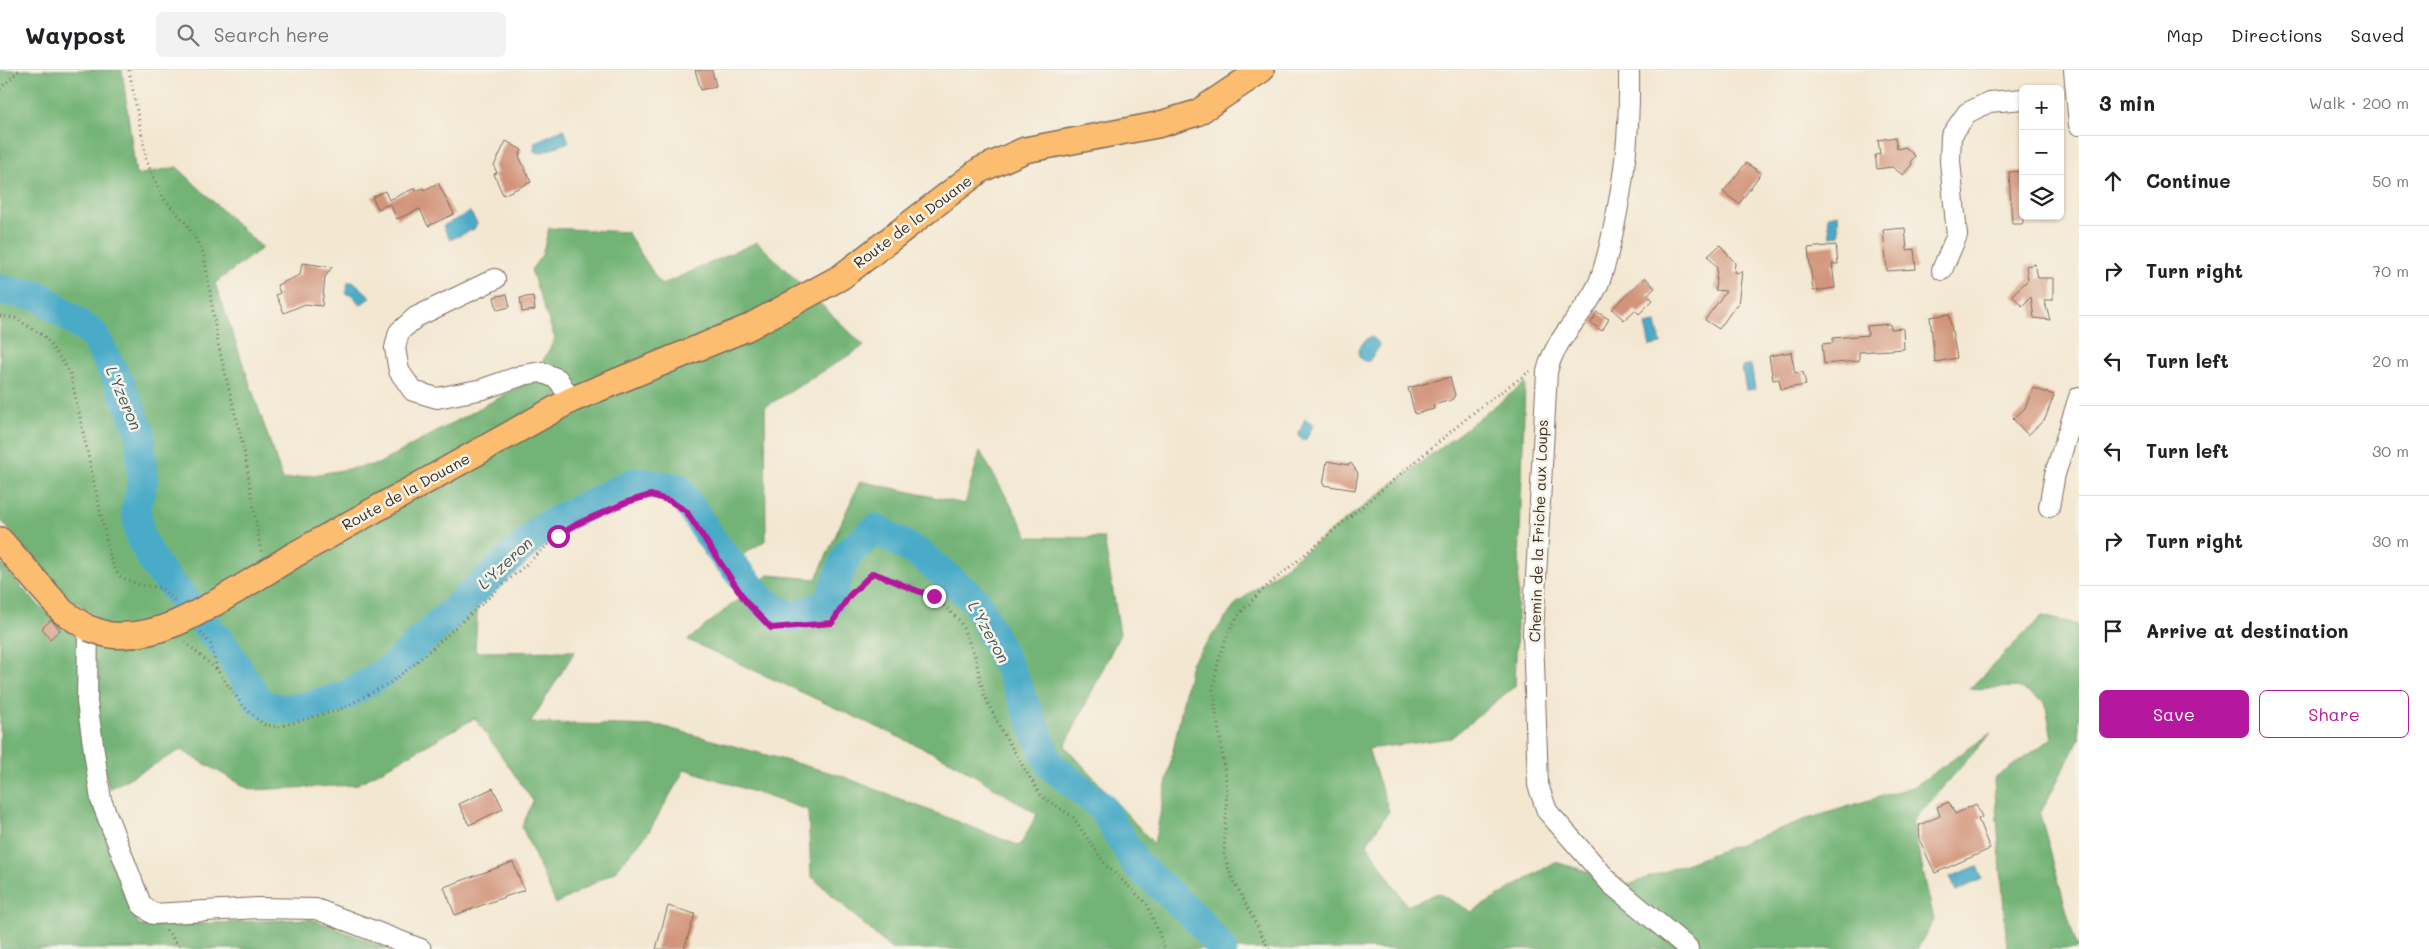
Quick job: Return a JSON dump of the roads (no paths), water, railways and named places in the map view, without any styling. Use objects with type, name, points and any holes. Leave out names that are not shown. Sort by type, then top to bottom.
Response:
[{"type":"main road","name":"Route de la Douane","points":[[88,628],[109,635],[144,633],[177,623],[571,400],[748,328],[841,277],[980,170],[1025,150],[1157,125],[1197,113],[1261,70]]},
{"type":"main road","points":[[0,540],[58,606],[88,628]]},
{"type":"street","name":"Chemin de la Friche aux Loups","points":[[1629,70],[1629,142],[1623,187],[1607,255],[1597,286],[1550,356],[1544,402],[1533,633],[1538,785],[1547,811],[1611,884],[1688,948]]},
{"type":"street","points":[[2074,70],[2068,96],[2079,125]]},
{"type":"street","points":[[1942,270],[1957,235],[1950,161],[1951,136],[1968,113],[1989,102],[2019,99]]},
{"type":"street","points":[[495,279],[416,317],[399,332],[395,348],[399,372],[413,390],[437,398],[483,389],[522,375],[542,372],[558,379],[571,400]]},
{"type":"street","points":[[2049,508],[2055,474],[2079,398]]},
{"type":"street","points":[[88,628],[87,702],[101,800],[141,904],[152,914],[258,908],[316,909],[421,949]]},
{"type":"water","points":[[564,129],[569,142],[540,153],[534,151],[535,142]]},
{"type":"water","points":[[470,212],[477,223],[474,229],[450,240],[443,226]]},
{"type":"water","points":[[1838,214],[1839,235],[1830,236],[1828,216]]},
{"type":"water","points":[[348,282],[354,282],[371,297],[360,305],[353,295],[346,294]]},
{"type":"water","points":[[1656,323],[1661,344],[1650,346],[1645,325]]},
{"type":"water","points":[[1372,337],[1378,342],[1379,347],[1369,361],[1364,361],[1359,357],[1358,350],[1366,339]]},
{"type":"water","points":[[1751,365],[1755,389],[1746,390],[1742,367]]},
{"type":"water","points":[[1305,419],[1314,424],[1305,441],[1298,436]]},
{"type":"water","points":[[1977,866],[1982,879],[1956,891],[1950,877]]},
{"type":"waterway","name":"L'Yzeron","points":[[0,290],[39,296],[93,334],[121,386],[140,431],[143,481],[136,510],[140,536],[155,565],[226,649],[260,703],[279,709],[301,708],[345,696],[390,669],[545,526],[635,482],[678,488],[717,547],[765,603],[794,618],[828,603],[848,553],[876,529],[921,555],[976,601],[1014,678],[1050,765],[1102,807],[1136,864],[1197,919],[1222,949]]}]
